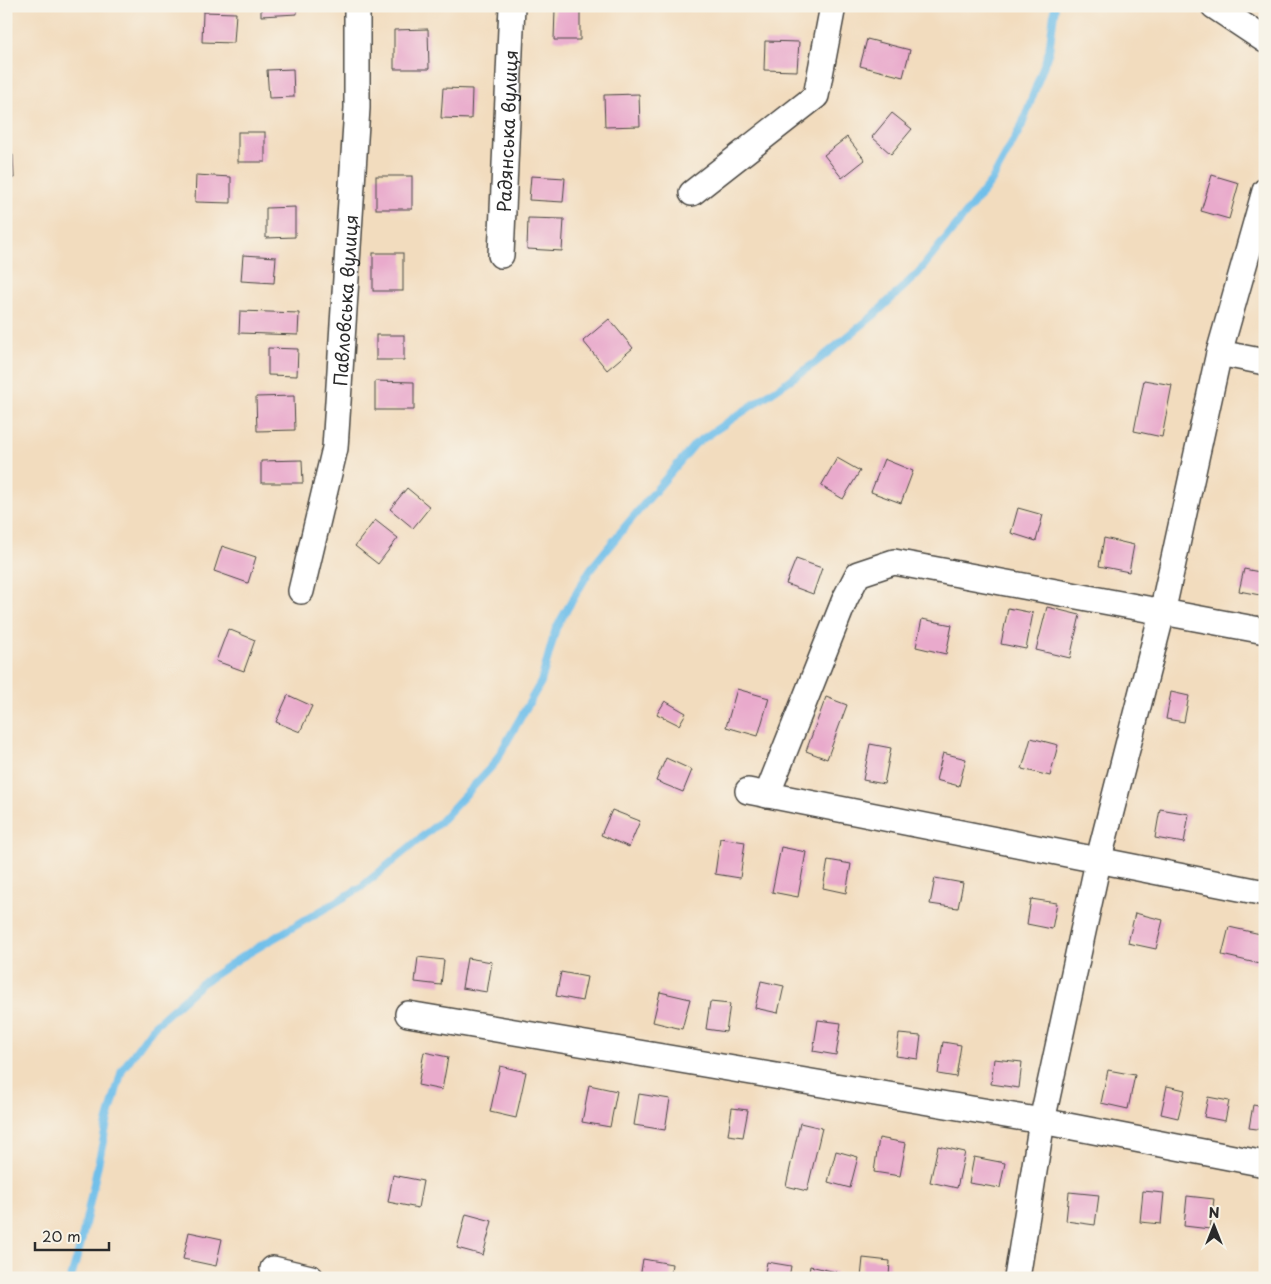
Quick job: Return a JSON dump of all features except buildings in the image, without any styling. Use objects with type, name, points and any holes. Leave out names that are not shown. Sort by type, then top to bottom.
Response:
[{"type":"street","name":"Павловська вулиця","points":[[301,591],[335,448],[358,108],[357,6]]},
{"type":"street","name":"Радянська вулиця","points":[[501,255],[512,6]]},
{"type":"street","points":[[692,194],[816,96],[833,6]]},
{"type":"street","points":[[1214,6],[1265,40]]},
{"type":"street","points":[[1017,1278],[1042,1121],[1098,862],[1162,613],[1219,353],[1265,191]]},
{"type":"street","points":[[1219,353],[1265,362]]},
{"type":"street","points":[[1265,631],[894,562],[858,574],[757,793],[1098,862],[1265,893]]},
{"type":"street","points":[[408,1014],[1042,1121],[1265,1164]]},
{"type":"street","points":[[273,1269],[312,1278]]},
{"type":"waterway","points":[[71,1278],[81,1243],[107,1123],[122,1070],[154,1026],[201,984],[240,958],[360,888],[440,822],[494,764],[541,682],[556,628],[590,570],[695,444],[815,363],[873,316],[918,273],[991,182],[1022,125],[1049,51],[1055,6]]}]
